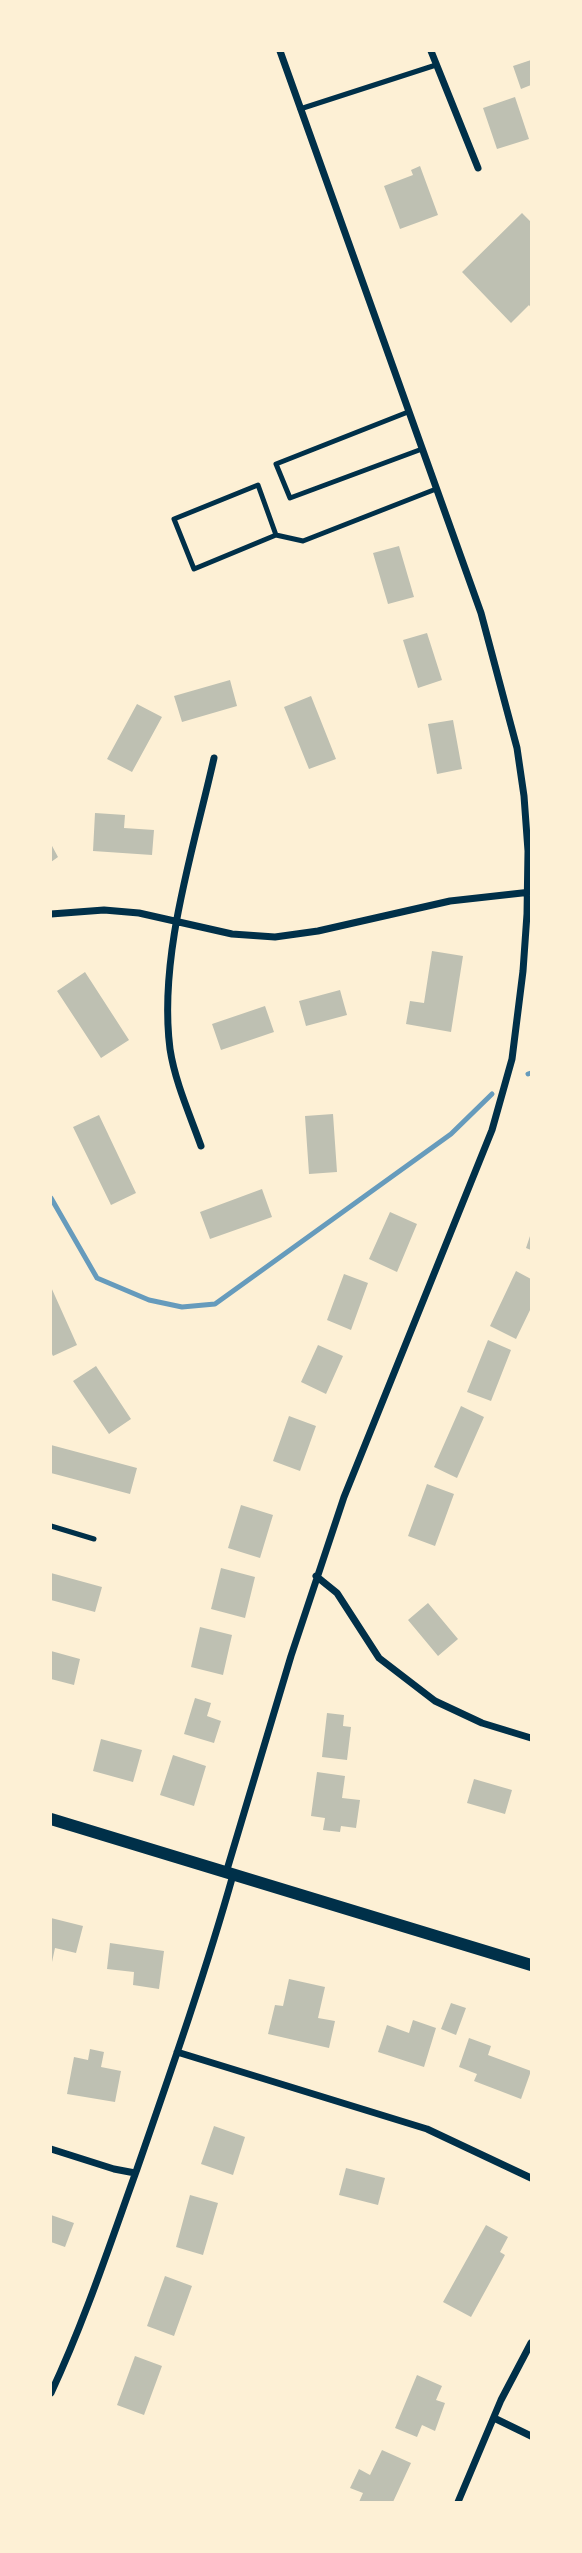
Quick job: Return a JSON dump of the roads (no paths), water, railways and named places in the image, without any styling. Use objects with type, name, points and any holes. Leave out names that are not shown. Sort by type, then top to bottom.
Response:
[{"type":"street","points":[[51,2393],[71,2350],[205,1975],[230,1874],[316,1576],[344,1497],[492,1130],[512,1059],[523,971],[529,892],[524,796],[517,748],[481,613],[280,51]]},
{"type":"street","points":[[431,51],[478,168]]},
{"type":"street","points":[[201,1146],[174,1067],[168,1008],[177,920],[214,758]]},
{"type":"street","points":[[51,914],[104,910],[139,913],[232,934],[275,937],[318,931],[450,901],[529,892]]},
{"type":"street","points":[[316,1576],[337,1592],[379,1658],[435,1702],[482,1723],[531,1738]]},
{"type":"street","points":[[51,1819],[531,1965]]},
{"type":"street","points":[[177,2052],[427,2129],[531,2178]]},
{"type":"street","points":[[51,2149],[135,2173]]},
{"type":"street","points":[[458,2502],[494,2418],[531,2343]]},
{"type":"street","points":[[494,2418],[531,2436]]},
{"type":"lane","points":[[300,109],[436,65]]},
{"type":"lane","points":[[408,412],[276,464],[290,498],[422,449]]},
{"type":"lane","points":[[276,535],[258,485],[174,519],[194,569],[276,535],[303,541],[436,489]]},
{"type":"lane","points":[[51,1526],[94,1539]]},
{"type":"waterway","points":[[51,1198],[97,1278],[149,1300],[182,1307],[215,1304],[451,1134],[492,1094]]}]
